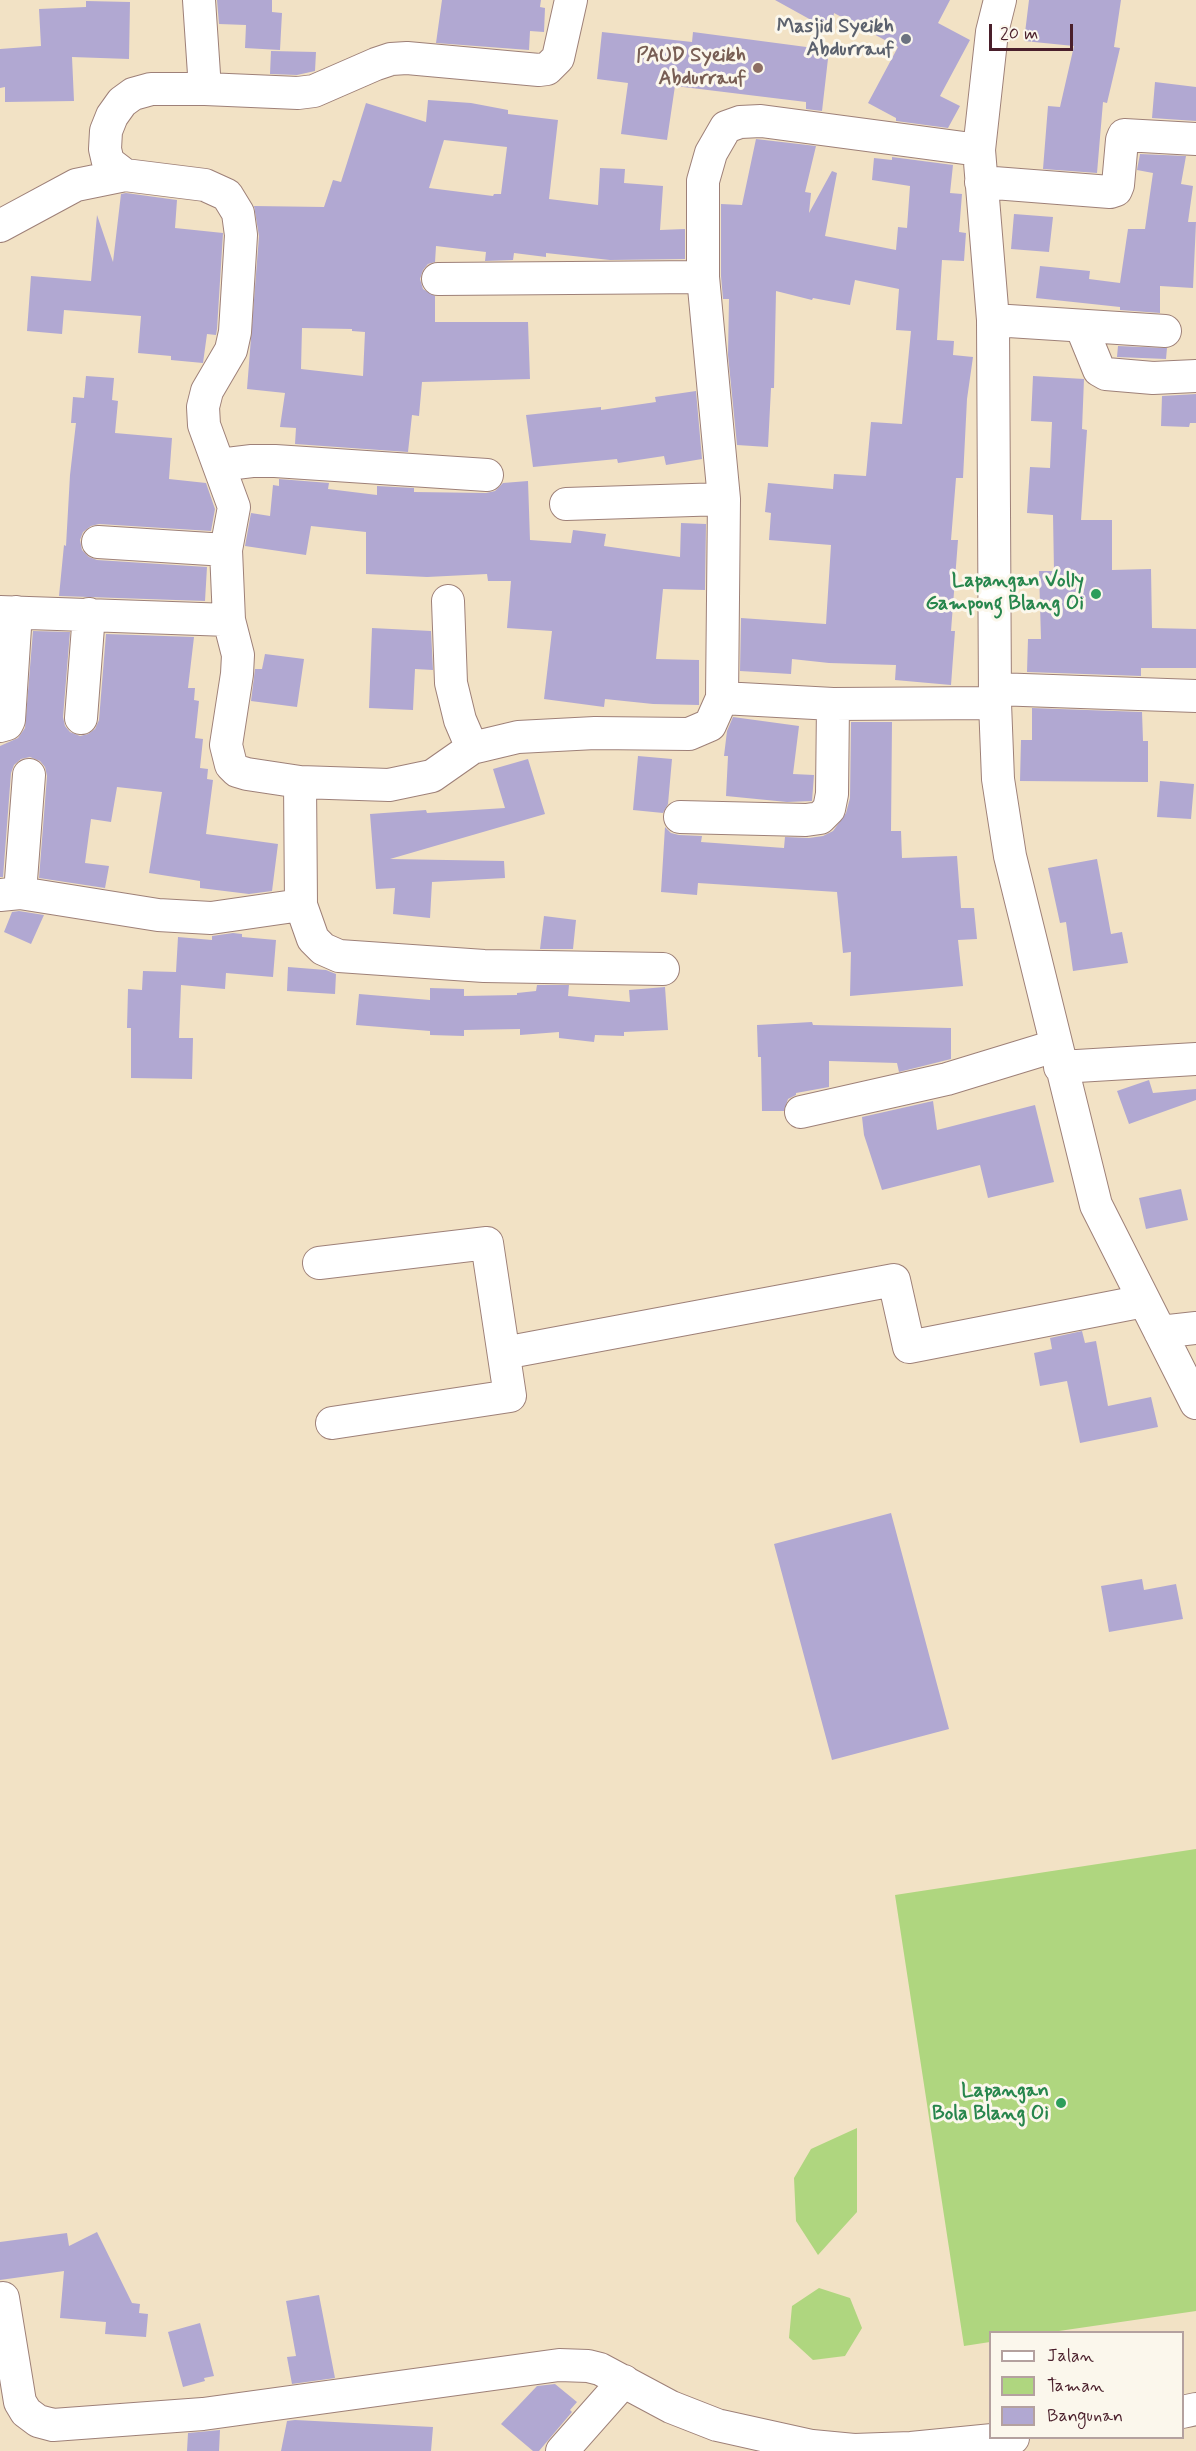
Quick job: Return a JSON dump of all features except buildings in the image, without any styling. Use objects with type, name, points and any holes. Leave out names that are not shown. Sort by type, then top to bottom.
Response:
[{"type":"street","points":[[199,0],[205,89]]},
{"type":"street","points":[[125,175],[108,162],[105,149],[106,131],[112,116],[122,102],[133,94],[151,89],[298,93],[314,91],[376,64],[407,58],[548,69],[558,58],[572,0]]},
{"type":"street","points":[[1000,0],[992,32],[979,150],[993,320],[995,696],[998,779],[1010,856],[1096,1205],[1196,1403]]},
{"type":"street","points":[[0,226],[76,185],[125,175],[205,185],[227,195],[238,213],[240,235],[235,332],[231,350],[207,391],[203,407],[204,425],[234,507],[226,550],[229,620],[238,656],[226,745],[231,765],[247,774],[300,782],[389,785],[416,780],[440,771],[472,748],[518,737],[595,733],[689,734],[710,725],[722,698],[724,499],[703,277],[703,182],[711,153],[726,127],[740,122],[762,121],[979,150]]},
{"type":"street","points":[[981,182],[1110,192],[1116,190],[1118,185],[1124,135],[1196,139]]},
{"type":"street","points":[[438,279],[703,277]]},
{"type":"street","points":[[993,320],[1165,331]]},
{"type":"street","points":[[1081,326],[1099,370],[1106,374],[1153,378],[1196,376]]},
{"type":"street","points":[[219,465],[274,461],[487,475]]},
{"type":"street","points":[[566,504],[724,499]]},
{"type":"street","points":[[98,542],[226,550]]},
{"type":"street","points":[[448,601],[452,683],[460,720],[472,748]]},
{"type":"street","points":[[0,726],[7,724],[9,720],[8,612],[229,620]]},
{"type":"street","points":[[81,718],[89,614]]},
{"type":"street","points":[[722,698],[832,704],[995,696],[1196,696]]},
{"type":"street","points":[[680,817],[806,820],[820,818],[829,809],[832,794],[832,704]]},
{"type":"street","points":[[30,775],[10,894],[158,915],[211,918],[300,905]]},
{"type":"street","points":[[300,782],[300,905],[313,939],[323,949],[339,956],[484,966],[663,969]]},
{"type":"street","points":[[801,1112],[1058,1056],[1196,1059]]},
{"type":"street","points":[[319,1263],[487,1243],[510,1396],[332,1422]]},
{"type":"street","points":[[504,1353],[894,1280],[909,1347],[1144,1301]]},
{"type":"street","points":[[1160,1332],[1196,1328]]},
{"type":"street","points":[[3,2298],[20,2402],[26,2412],[38,2421],[53,2425],[203,2414],[559,2365],[588,2366],[600,2369],[671,2407],[717,2425],[812,2446],[855,2450],[910,2448],[1002,2439]]},
{"type":"street","points":[[562,2451],[624,2381]]},
{"type":"green space","name":"Lapangan Bola Blang Oi","points":[[1196,1849],[1196,2311],[1059,2331],[989,2331],[989,2342],[964,2346],[895,1895]]},
{"type":"green space","points":[[857,2128],[857,2212],[818,2255],[796,2221],[794,2178],[811,2149]]},
{"type":"green space","points":[[819,2288],[850,2298],[862,2328],[845,2356],[813,2360],[789,2338],[792,2306]]},
{"type":"place","name":"Masjid Syeikh Abdurrauf","points":[[906,39]]},
{"type":"place","name":"PAUD Syeikh Abdurrauf","points":[[758,68]]},
{"type":"place","name":"Lapangan Volly Gampong Blang Oi","points":[[1096,594]]},
{"type":"place","name":"Lapangan Bola Blang Oi","points":[[1061,2103]]}]
